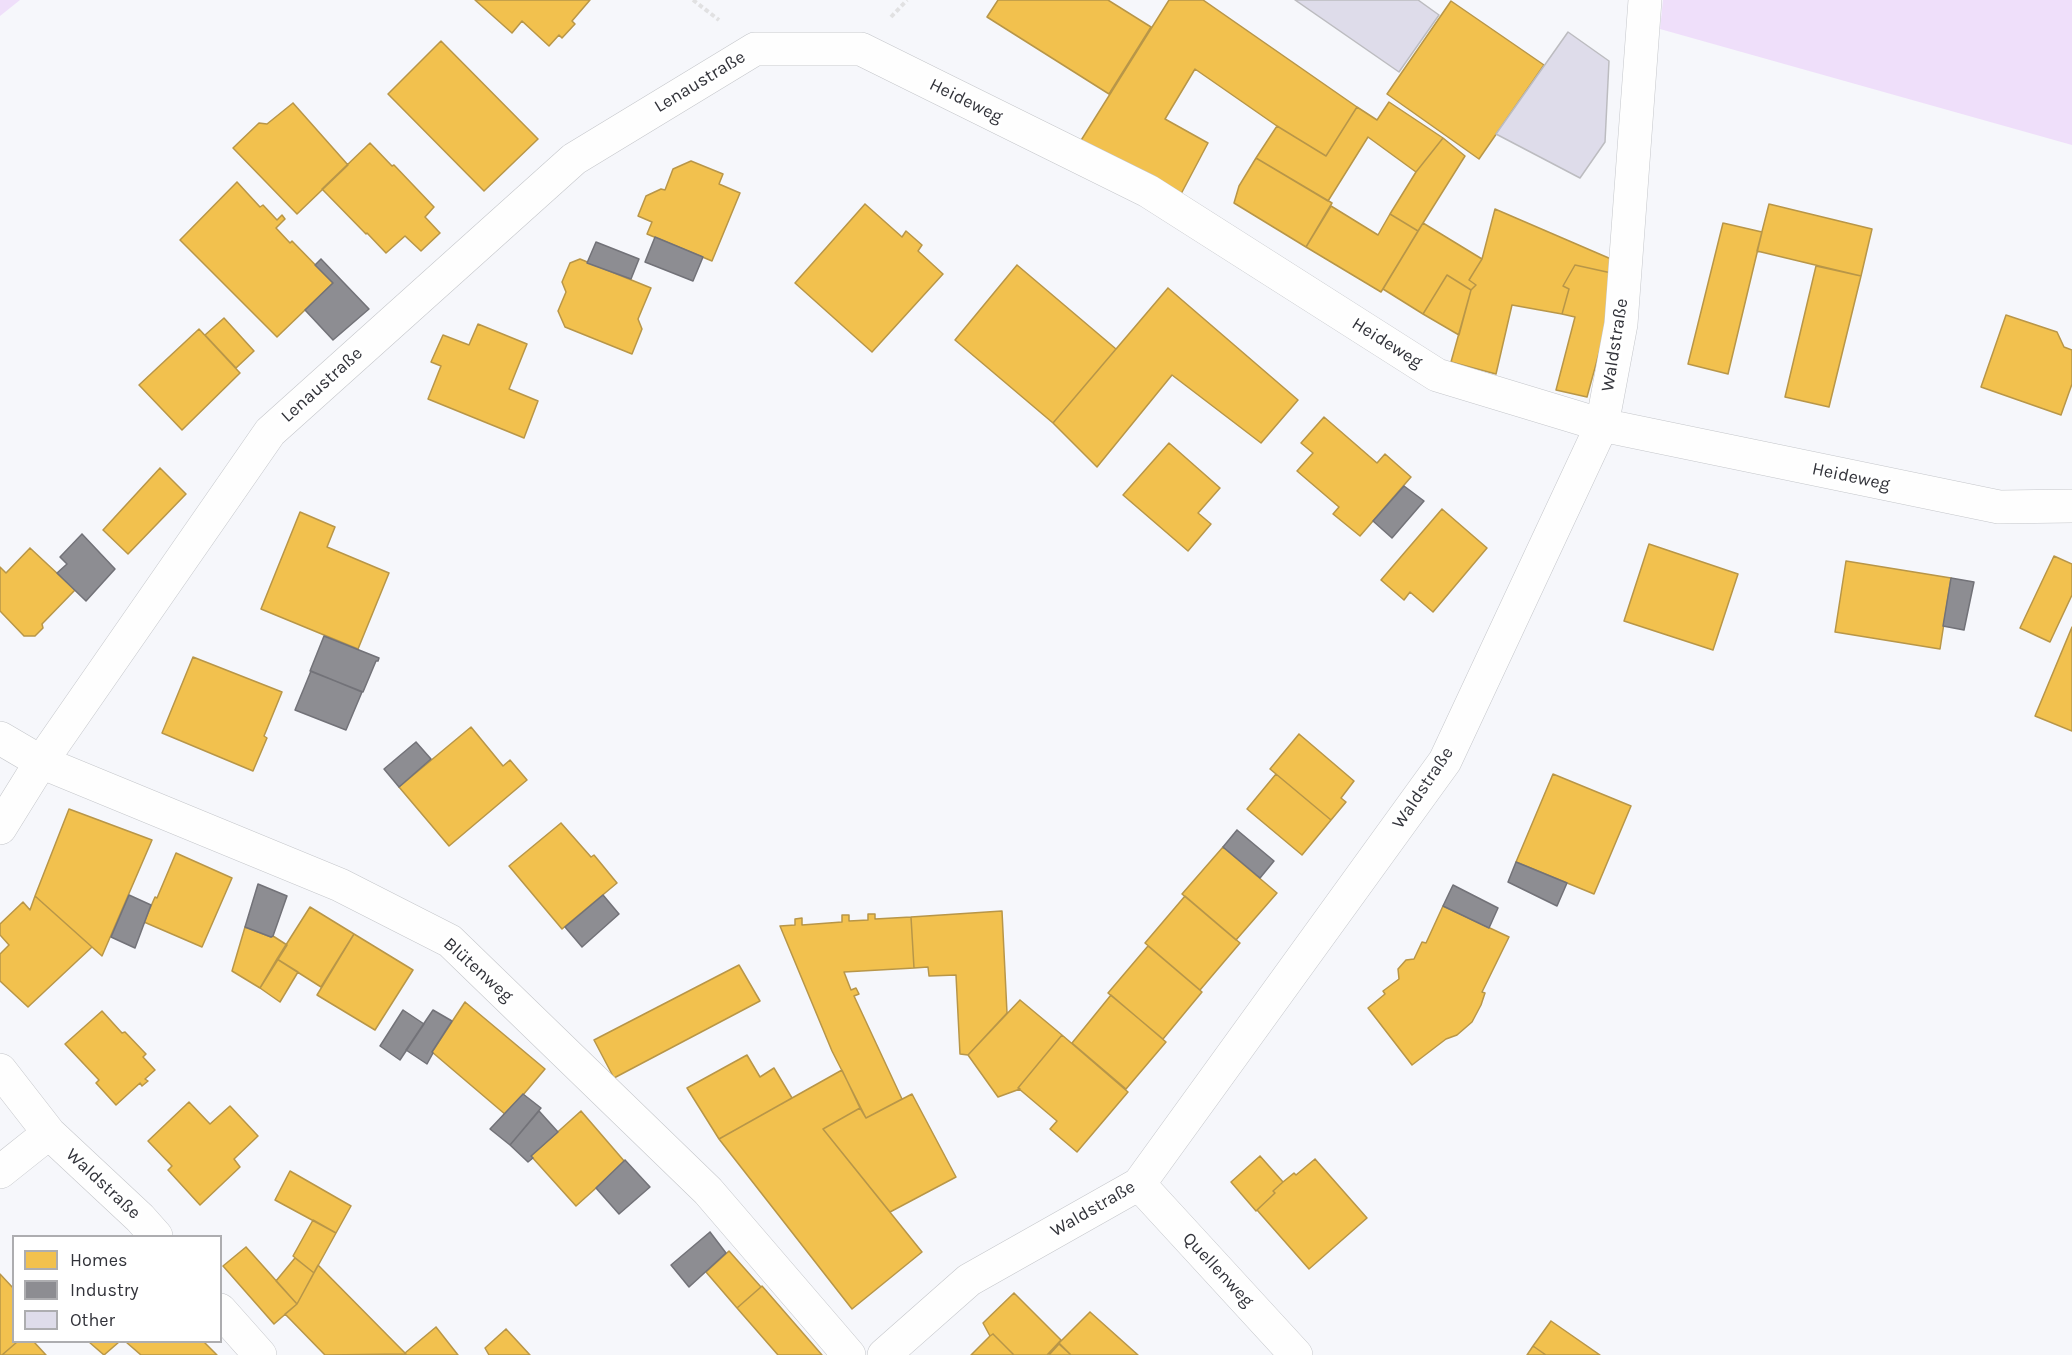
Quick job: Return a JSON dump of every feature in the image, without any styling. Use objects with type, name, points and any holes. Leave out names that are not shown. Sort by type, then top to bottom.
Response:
[{"type":"street","name":"Waldstraße","points":[[884,1355],[969,1280],[1139,1184],[1445,761],[1602,425],[1621,324],[1645,0]]},
{"type":"street","name":"Heideweg","points":[[755,49],[861,49],[1148,191],[1437,375],[1602,425],[1999,507],[2072,506]]},
{"type":"street","name":"Lenaustraße","points":[[0,828],[40,762],[270,432],[574,159],[755,49]]},
{"type":"street","name":"Blütenweg","points":[[0,738],[40,762],[340,885],[450,941],[708,1191],[849,1355]]},
{"type":"street","points":[[0,1070],[49,1133],[0,1172]]},
{"type":"street","name":"Waldstraße","points":[[49,1133],[155,1235]]},
{"type":"street","name":"Quellenweg","points":[[1139,1184],[1296,1355]]},
{"type":"street","points":[[222,1312],[260,1355]]},
{"type":"shaded area","points":[[0,0],[20,0],[0,16]]},
{"type":"shaded area","points":[[1663,0],[2072,0],[2072,145],[1660,29]]},
{"type":"building: Homes","points":[[475,0],[590,0],[572,21],[575,24],[562,38],[559,35],[549,46],[522,21],[512,33]]},
{"type":"building: Homes","points":[[998,0],[1108,0],[1151,27],[1109,94],[987,17]]},
{"type":"building: Homes","points":[[1169,0],[1203,0],[1357,107],[1326,156],[1277,126],[1195,69],[1165,119],[1208,143],[1181,194],[1080,142]]},
{"type":"building: Homes","points":[[1451,1],[1544,65],[1479,159],[1387,94]]},
{"type":"building: Homes","points":[[441,41],[538,139],[484,191],[388,94]]},
{"type":"building: Homes","points":[[1389,102],[1443,138],[1416,172],[1368,137],[1328,201],[1256,158],[1277,126],[1326,156],[1357,107],[1377,120]]},
{"type":"building: Homes","points":[[293,103],[348,165],[297,214],[233,148],[259,123],[267,124]]},
{"type":"building: Homes","points":[[1443,138],[1465,156],[1418,231],[1390,214],[1416,172]]},
{"type":"building: Homes","points":[[370,143],[434,207],[425,217],[440,233],[421,251],[405,236],[386,253],[322,189]]},
{"type":"building: Homes","points":[[1256,158],[1332,203],[1306,247],[1234,203],[1239,186]]},
{"type":"building: Homes","points":[[691,161],[723,174],[719,184],[740,193],[712,261],[647,234],[652,222],[638,216],[646,196],[661,189],[665,190],[673,169]]},
{"type":"building: Homes","points":[[237,182],[260,207],[263,205],[277,220],[282,215],[285,219],[276,228],[333,283],[277,337],[180,240]]},
{"type":"building: Homes","points":[[865,204],[902,237],[906,231],[922,245],[918,251],[943,274],[872,352],[795,283]]},
{"type":"building: Homes","points":[[1769,204],[1872,229],[1861,276],[1757,251]]},
{"type":"building: Homes","points":[[1331,206],[1378,235],[1390,214],[1418,231],[1381,292],[1306,247]]},
{"type":"building: Homes","points":[[1495,209],[1611,259],[1616,274],[1575,265],[1563,286],[1569,289],[1562,314],[1512,305],[1496,374],[1451,362],[1471,290],[1476,285],[1469,280],[1482,259]]},
{"type":"building: Homes","points":[[1423,223],[1482,259],[1469,280],[1476,285],[1471,290],[1447,275],[1423,314],[1383,289]]},
{"type":"building: Homes","points":[[1723,223],[1762,232],[1728,374],[1688,364]]},
{"type":"building: Homes","points":[[580,259],[651,288],[638,319],[642,329],[632,354],[565,327],[558,311],[566,292],[562,282],[570,263]]},
{"type":"building: Homes","points":[[1017,265],[1116,349],[1053,423],[955,340]]},
{"type":"building: Homes","points":[[1575,265],[1616,274],[1607,324],[1587,397],[1556,390],[1575,317],[1562,314],[1569,289],[1563,286]]},
{"type":"building: Homes","points":[[1816,266],[1861,276],[1829,407],[1785,397]]},
{"type":"building: Homes","points":[[1447,275],[1471,290],[1459,335],[1423,314]]},
{"type":"building: Homes","points":[[1168,288],[1298,400],[1261,443],[1172,375],[1097,467],[1053,423]]},
{"type":"building: Homes","points":[[2006,315],[2057,332],[2064,347],[2072,350],[2072,384],[2061,415],[1981,387]]},
{"type":"building: Homes","points":[[224,318],[254,351],[236,368],[205,335]]},
{"type":"building: Homes","points":[[478,324],[527,344],[509,389],[538,401],[524,438],[428,399],[441,366],[431,362],[443,335],[469,345]]},
{"type":"building: Homes","points":[[199,329],[240,373],[182,430],[139,385]]},
{"type":"building: Homes","points":[[1324,417],[1377,463],[1385,454],[1411,477],[1360,536],[1333,514],[1339,507],[1297,471],[1313,453],[1301,443]]},
{"type":"building: Homes","points":[[1169,443],[1220,488],[1198,513],[1211,524],[1188,551],[1123,495]]},
{"type":"building: Homes","points":[[160,468],[186,494],[128,554],[103,530]]},
{"type":"building: Homes","points":[[1442,509],[1487,548],[1433,612],[1410,592],[1404,600],[1381,580]]},
{"type":"building: Homes","points":[[300,512],[335,527],[327,547],[389,573],[358,649],[261,609]]},
{"type":"building: Homes","points":[[1649,544],[1738,574],[1713,650],[1624,621]]},
{"type":"building: Homes","points":[[30,548],[75,590],[42,624],[43,628],[35,636],[24,636],[0,611],[0,567],[6,573]]},
{"type":"building: Homes","points":[[2054,556],[2072,564],[2072,595],[2050,642],[2020,628]]},
{"type":"building: Homes","points":[[1846,561],[1951,578],[1940,649],[1835,632]]},
{"type":"building: Homes","points":[[2072,627],[2072,731],[2035,716]]},
{"type":"building: Homes","points":[[193,657],[282,692],[253,771],[162,733]]},
{"type":"building: Homes","points":[[471,727],[503,766],[510,760],[527,780],[449,846],[399,787]]},
{"type":"building: Homes","points":[[1299,734],[1354,781],[1341,798],[1346,802],[1331,820],[1270,769]]},
{"type":"building: Homes","points":[[1276,774],[1331,820],[1302,855],[1247,809]]},
{"type":"building: Homes","points":[[1553,774],[1631,806],[1594,894],[1516,862]]},
{"type":"building: Homes","points":[[69,809],[152,840],[102,956],[35,896]]},
{"type":"building: Homes","points":[[561,823],[591,857],[594,855],[617,883],[562,929],[509,866]]},
{"type":"building: Homes","points":[[1223,847],[1277,893],[1236,940],[1182,894]]},
{"type":"building: Homes","points":[[176,853],[232,878],[202,947],[144,922]]},
{"type":"building: Homes","points":[[35,896],[92,947],[28,1007],[0,981],[0,954],[9,945],[0,935],[0,924],[23,902],[30,910]]},
{"type":"building: Homes","points":[[1185,896],[1240,943],[1200,990],[1145,943]]},
{"type":"building: Homes","points":[[1443,906],[1509,937],[1482,992],[1485,993],[1481,1005],[1472,1022],[1457,1035],[1446,1039],[1412,1065],[1368,1008],[1385,994],[1383,991],[1399,979],[1398,969],[1406,960],[1414,959],[1422,942],[1426,943]]},
{"type":"building: Homes","points":[[310,907],[354,934],[321,987],[277,959]]},
{"type":"building: Homes","points":[[1002,911],[1007,1013],[968,1055],[960,1054],[956,975],[929,976],[928,967],[914,968],[911,917]]},
{"type":"building: Homes","points":[[868,914],[875,914],[875,919],[911,917],[914,968],[844,972],[851,990],[856,988],[859,994],[854,996],[902,1099],[866,1118],[832,1051],[780,926],[795,925],[795,919],[802,918],[802,925],[842,922],[842,915],[849,915],[849,921],[868,920]]},
{"type":"building: Homes","points":[[245,927],[273,936],[287,945],[260,988],[232,971]]},
{"type":"building: Homes","points":[[354,934],[413,970],[375,1030],[317,995]]},
{"type":"building: Homes","points":[[1148,946],[1202,992],[1163,1039],[1108,993]]},
{"type":"building: Homes","points":[[277,959],[298,972],[280,1002],[260,988]]},
{"type":"building: Homes","points":[[739,965],[760,1001],[614,1078],[594,1040]]},
{"type":"building: Homes","points":[[1111,995],[1166,1042],[1126,1089],[1072,1043]]},
{"type":"building: Homes","points":[[1020,1000],[1062,1035],[1018,1088],[1020,1089],[998,1097],[968,1055]]},
{"type":"building: Homes","points":[[465,1002],[545,1069],[506,1115],[432,1052]]},
{"type":"building: Homes","points":[[102,1011],[146,1054],[143,1057],[155,1070],[145,1079],[148,1081],[142,1086],[140,1083],[116,1105],[96,1083],[99,1080],[65,1044]]},
{"type":"building: Homes","points":[[1062,1035],[1128,1092],[1077,1152],[1050,1129],[1057,1121],[1018,1088]]},
{"type":"building: Homes","points":[[747,1055],[760,1077],[774,1068],[792,1098],[719,1139],[687,1088]]},
{"type":"building: Homes","points":[[842,1070],[860,1108],[823,1129],[922,1252],[852,1309],[719,1139]]},
{"type":"building: Homes","points":[[912,1094],[956,1177],[890,1212],[823,1129],[860,1108],[866,1118]]},
{"type":"building: Homes","points":[[189,1102],[210,1124],[230,1106],[258,1136],[234,1159],[240,1167],[200,1205],[168,1170],[172,1166],[148,1141]]},
{"type":"building: Homes","points":[[581,1111],[625,1162],[576,1206],[531,1156]]},
{"type":"building: Homes","points":[[1260,1156],[1283,1182],[1256,1211],[1231,1182]]},
{"type":"building: Homes","points":[[1315,1159],[1367,1218],[1309,1269],[1257,1210],[1283,1182],[1294,1173],[1296,1175]]},
{"type":"building: Homes","points":[[290,1171],[351,1206],[336,1233],[275,1200]]},
{"type":"building: Homes","points":[[313,1220],[336,1233],[314,1273],[293,1256]]},
{"type":"building: Homes","points":[[246,1247],[297,1304],[274,1324],[223,1266]]},
{"type":"building: Homes","points":[[729,1251],[761,1287],[737,1308],[706,1272]]},
{"type":"building: Homes","points":[[295,1258],[314,1273],[297,1304],[276,1281]]},
{"type":"building: Homes","points":[[318,1265],[406,1354],[325,1355],[285,1314],[297,1304]]},
{"type":"building: Homes","points":[[0,1274],[12,1287],[12,1343],[16,1343],[0,1355]]},
{"type":"building: Homes","points":[[762,1286],[822,1355],[778,1355],[737,1308]]},
{"type":"building: Homes","points":[[1014,1293],[1061,1340],[1047,1355],[1014,1355],[993,1334],[990,1336],[983,1323]]},
{"type":"building: Homes","points":[[1090,1312],[1138,1355],[1071,1355],[1059,1343]]},
{"type":"building: Homes","points":[[1551,1321],[1600,1355],[1546,1355],[1533,1346]]},
{"type":"building: Homes","points":[[436,1327],[458,1355],[405,1355],[405,1353]]},
{"type":"building: Homes","points":[[506,1329],[530,1355],[489,1355],[485,1348]]},
{"type":"building: Homes","points":[[993,1334],[1014,1355],[971,1355],[990,1336]]},
{"type":"building: Homes","points":[[16,1343],[35,1343],[46,1355],[2,1355]]},
{"type":"building: Homes","points":[[90,1343],[118,1343],[104,1355]]},
{"type":"building: Homes","points":[[127,1343],[205,1343],[217,1355],[141,1355]]},
{"type":"building: Homes","points":[[1059,1344],[1071,1355],[1049,1355]]},
{"type":"building: Homes","points":[[1533,1346],[1546,1355],[1527,1355]]},
{"type":"building: Industry","points":[[655,237],[703,257],[693,281],[645,262]]},
{"type":"building: Industry","points":[[596,242],[639,259],[631,279],[587,263]]},
{"type":"building: Industry","points":[[321,259],[369,309],[333,340],[305,310],[333,283],[315,265]]},
{"type":"building: Industry","points":[[1404,486],[1424,501],[1392,538],[1373,521]]},
{"type":"building: Industry","points":[[82,534],[115,569],[86,601],[57,573],[67,564],[60,557]]},
{"type":"building: Industry","points":[[1951,578],[1974,582],[1964,630],[1943,626]]},
{"type":"building: Industry","points":[[324,636],[379,658],[363,692],[310,671]]},
{"type":"building: Industry","points":[[311,671],[362,692],[346,730],[295,710]]},
{"type":"building: Industry","points":[[416,742],[431,759],[399,787],[384,769]]},
{"type":"building: Industry","points":[[1237,830],[1274,861],[1260,878],[1223,847]]},
{"type":"building: Industry","points":[[1516,862],[1567,883],[1557,906],[1508,882]]},
{"type":"building: Industry","points":[[258,884],[287,896],[271,937],[245,927]]},
{"type":"building: Industry","points":[[1453,885],[1498,908],[1489,928],[1443,906]]},
{"type":"building: Industry","points":[[129,895],[151,905],[135,948],[111,937]]},
{"type":"building: Industry","points":[[603,895],[619,914],[582,947],[565,927]]},
{"type":"building: Industry","points":[[403,1010],[424,1024],[400,1060],[380,1046]]},
{"type":"building: Industry","points":[[433,1010],[452,1021],[427,1064],[406,1050]]},
{"type":"building: Industry","points":[[523,1094],[541,1108],[510,1145],[490,1129]]},
{"type":"building: Industry","points":[[539,1111],[558,1132],[531,1156],[533,1158],[528,1162],[510,1145]]},
{"type":"building: Industry","points":[[625,1160],[650,1187],[619,1214],[596,1188]]},
{"type":"building: Industry","points":[[710,1232],[726,1253],[689,1287],[671,1265]]},
{"type":"building: Other","points":[[1295,0],[1418,0],[1439,15],[1399,72]]},
{"type":"building: Other","points":[[1568,32],[1609,61],[1605,142],[1580,178],[1496,134]]}]
